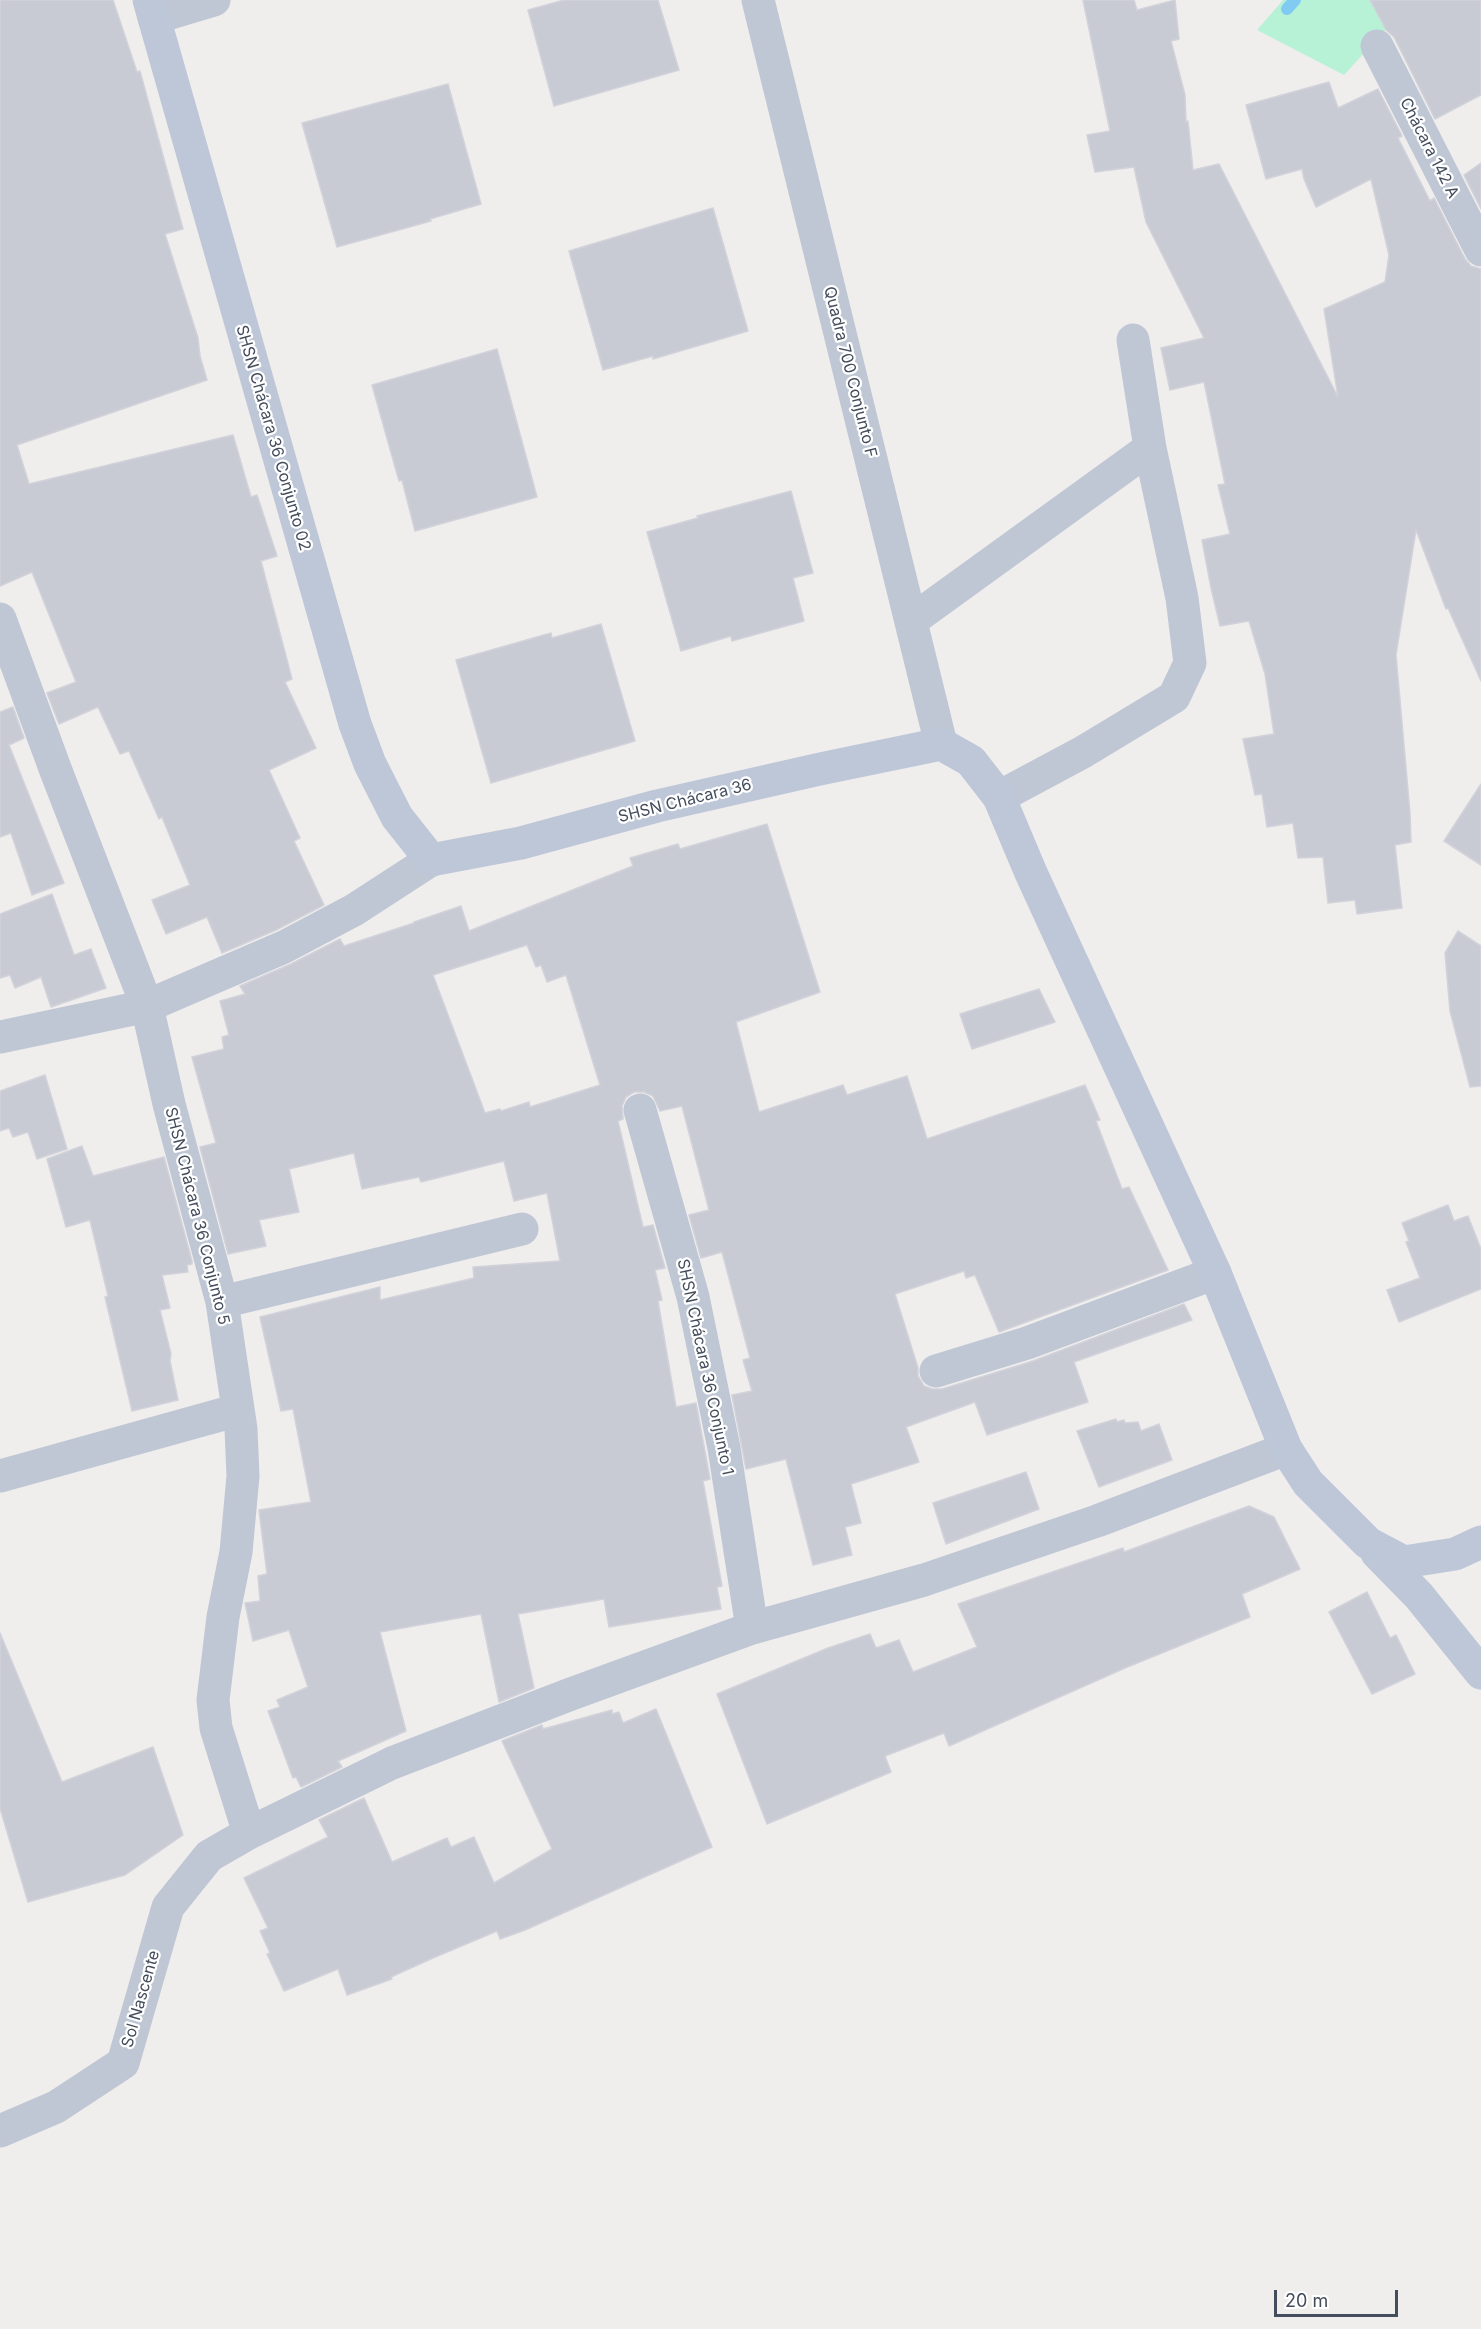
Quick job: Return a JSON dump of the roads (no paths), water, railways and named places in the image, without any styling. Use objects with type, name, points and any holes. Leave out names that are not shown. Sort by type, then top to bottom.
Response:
[{"type":"street","points":[[152,9],[214,0]]},
{"type":"street","name":"Quadra 700 Conjunto F","points":[[758,0],[941,744]]},
{"type":"street","name":"SHSN Chácara 36 Conjunto 02","points":[[152,9],[355,724],[370,764],[397,817],[431,860]]},
{"type":"street","name":"Chácara 142 A","points":[[1377,46],[1481,250]]},
{"type":"street","points":[[999,797],[1083,752],[1174,697],[1190,663],[1182,598],[1150,448],[1133,340]]},
{"type":"street","points":[[911,621],[1150,448]]},
{"type":"street","name":"SHSN Chácara 36 Conjunto 5","points":[[0,619],[147,1006],[169,1104],[222,1302],[238,1410],[243,1476],[236,1552],[223,1617],[213,1700],[216,1728],[249,1833]]},
{"type":"street","points":[[941,744],[970,761],[999,797],[1031,873],[1215,1273],[1286,1449],[1308,1483],[1419,1596],[1481,1673]]},
{"type":"street","name":"SHSN Chácara 36","points":[[431,860],[521,843],[657,806],[941,744]]},
{"type":"street","points":[[0,1037],[147,1006],[284,947],[354,910],[431,860]]},
{"type":"street","name":"SHSN Chácara 36 Conjunto 1","points":[[640,1110],[693,1297],[724,1448],[752,1628]]},
{"type":"street","points":[[222,1302],[522,1229]]},
{"type":"street","points":[[936,1371],[1027,1343],[1215,1273]]},
{"type":"street","points":[[0,1476],[238,1410]]},
{"type":"street","name":"Sol Nascente","points":[[0,2131],[56,2107],[123,2063],[168,1907],[209,1856],[249,1833],[392,1763],[570,1694],[752,1628],[924,1580],[1097,1521],[1286,1449]]},
{"type":"street","points":[[1368,1543],[1404,1562],[1468,1548]]},
{"type":"waterway","points":[[1287,9],[1295,0]]}]
